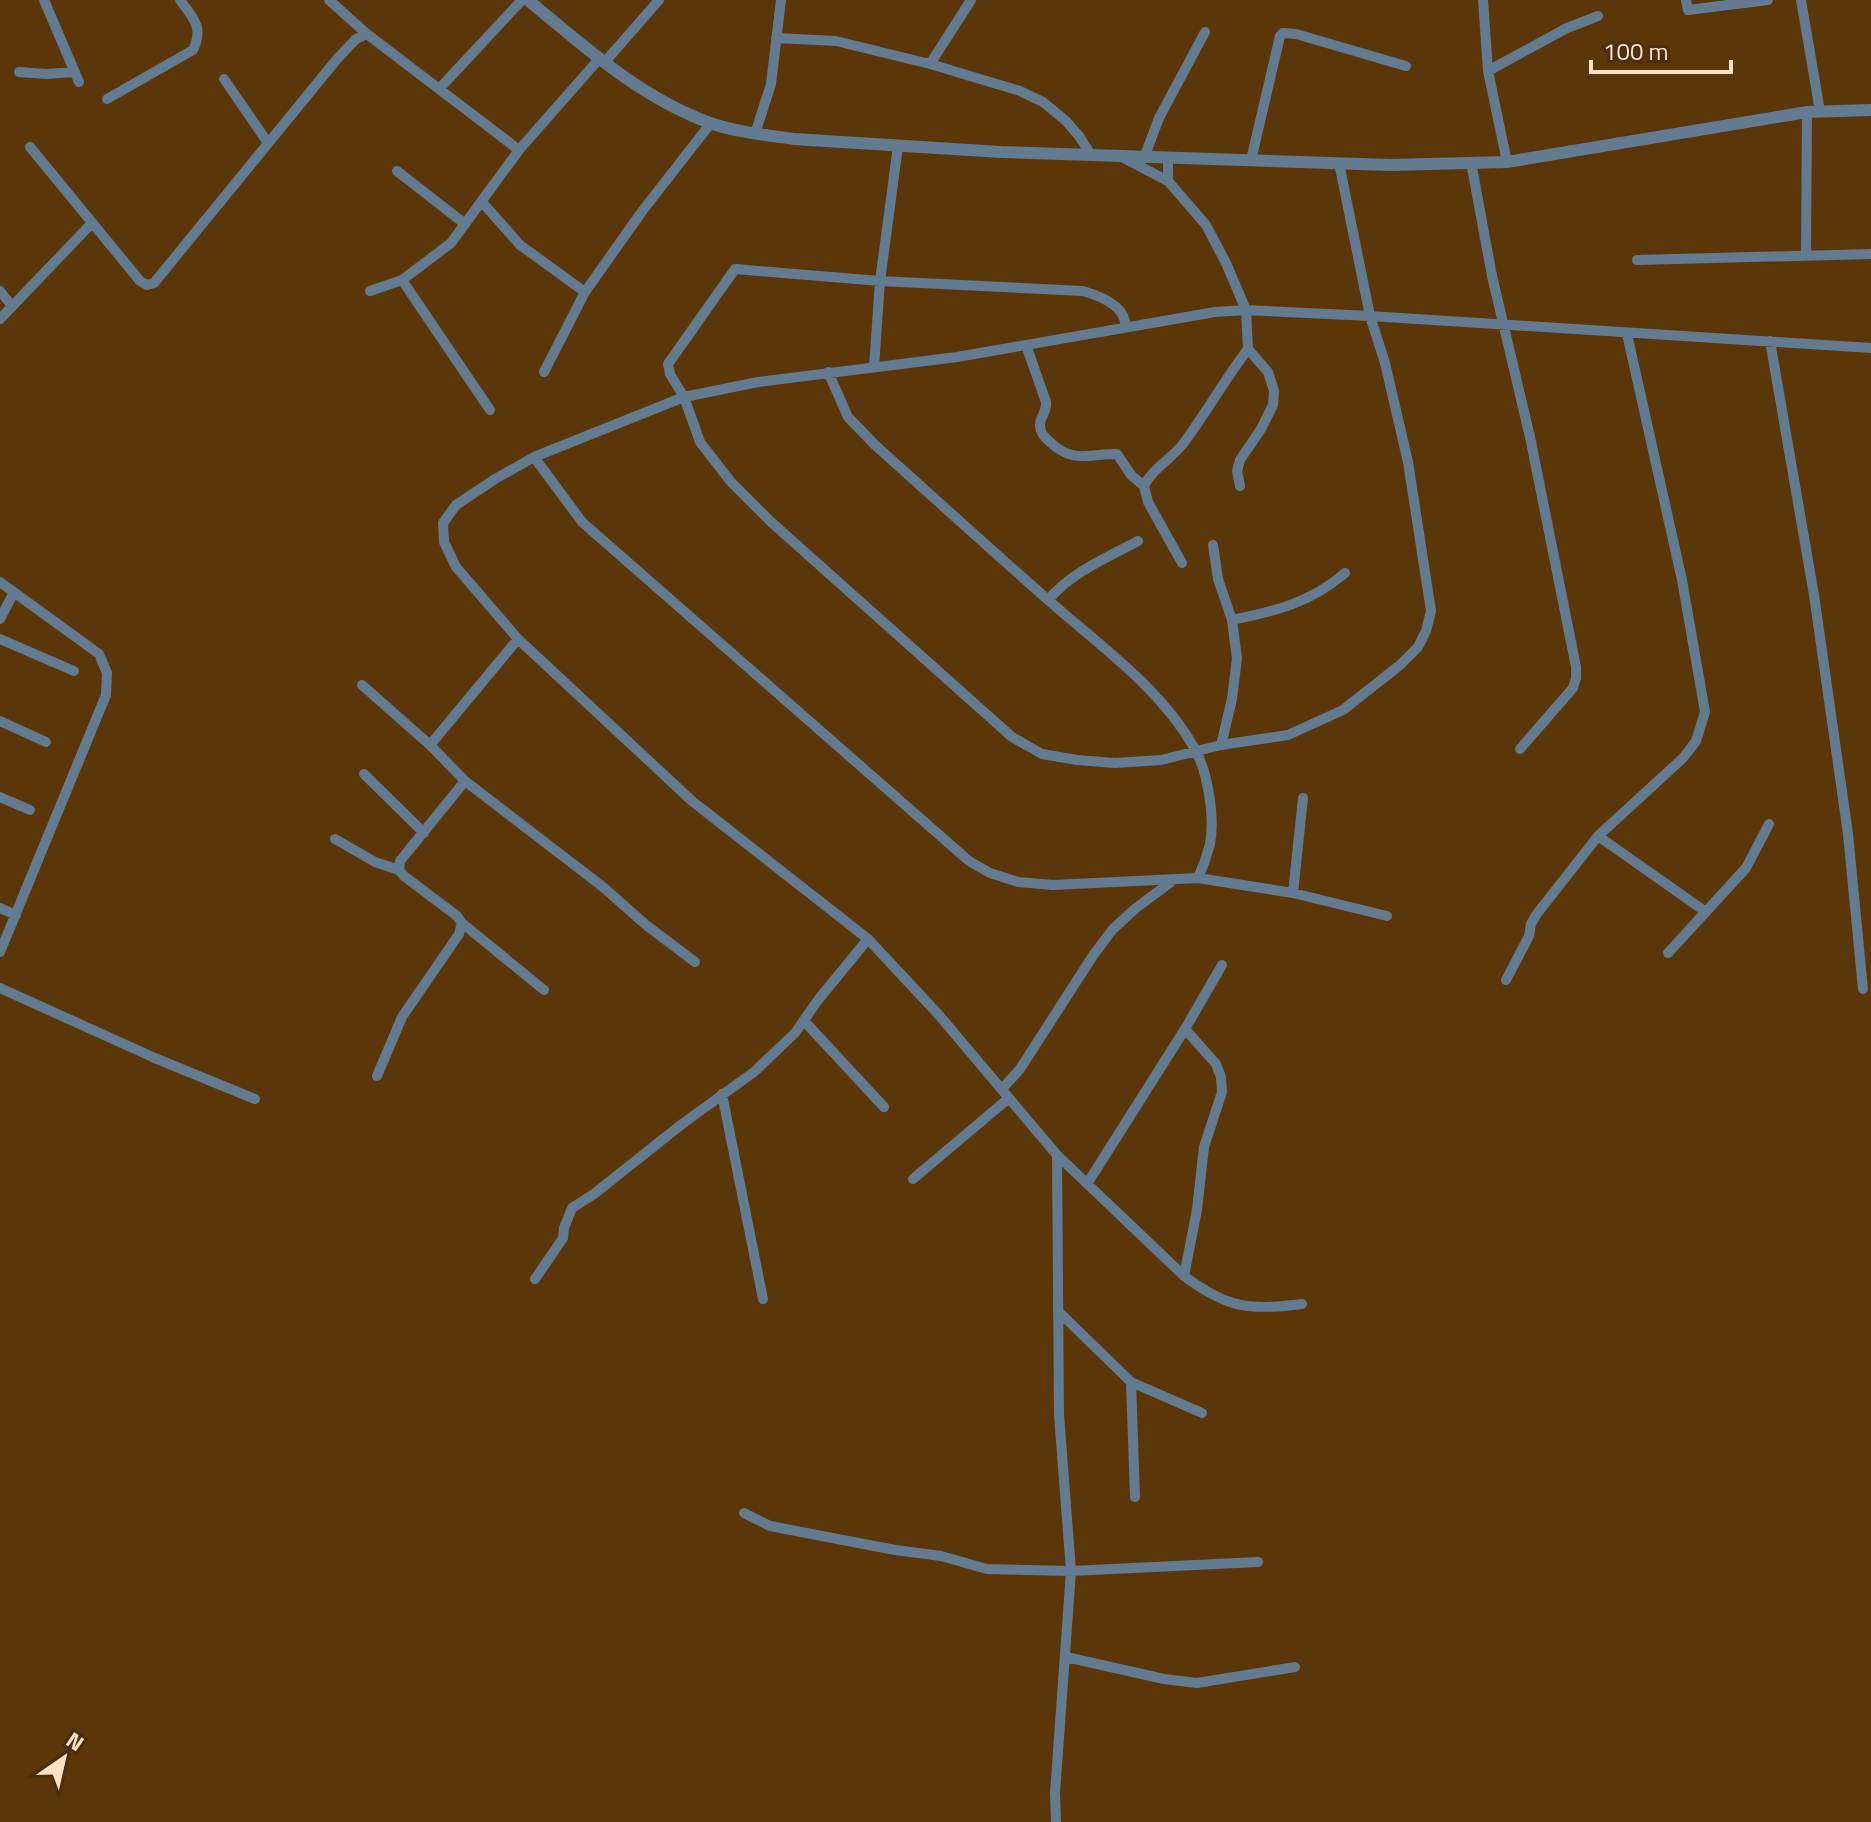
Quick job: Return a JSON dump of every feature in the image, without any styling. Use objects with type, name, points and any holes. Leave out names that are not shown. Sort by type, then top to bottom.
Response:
[{"type":"street","points":[[19,72],[77,77],[44,0]]},
{"type":"street","points":[[107,99],[193,50],[199,39],[196,23],[180,0]]},
{"type":"street","points":[[329,0],[367,34],[519,150]]},
{"type":"street","points":[[439,89],[522,0]]},
{"type":"street","points":[[528,0],[601,61],[643,91],[711,123],[755,134],[794,139],[1144,158],[1390,165],[1507,162],[1813,111],[1871,110]]},
{"type":"street","points":[[370,291],[402,280],[451,243],[519,150],[659,0]]},
{"type":"street","points":[[755,134],[771,84],[781,0]]},
{"type":"street","points":[[930,64],[971,0]]},
{"type":"street","points":[[1483,0],[1488,71],[1507,162]]},
{"type":"street","points":[[1686,0],[1688,10],[1768,0]]},
{"type":"street","points":[[1801,0],[1813,111],[1806,256]]},
{"type":"street","points":[[1488,71],[1567,28],[1598,16]]},
{"type":"street","points":[[1144,158],[1159,118],[1205,32]]},
{"type":"street","points":[[1251,160],[1283,33],[1296,34],[1406,66]]},
{"type":"street","points":[[30,147],[140,281],[147,285],[154,283],[337,59],[356,39],[367,34]]},
{"type":"street","points":[[776,38],[836,41],[930,64],[1020,91],[1043,102],[1066,121],[1091,155]]},
{"type":"street","points":[[224,79],[268,143]]},
{"type":"street","points":[[544,372],[585,292],[711,123]]},
{"type":"street","points":[[874,367],[880,281],[898,146]]},
{"type":"street","points":[[1121,157],[1168,181],[1206,225],[1246,310],[1248,349],[1268,372],[1274,391],[1273,405],[1240,460],[1237,471],[1240,486]]},
{"type":"street","points":[[1168,158],[1168,181]]},
{"type":"street","points":[[1471,162],[1492,276],[1530,437],[1576,667],[1573,688],[1520,749]]},
{"type":"street","points":[[1125,327],[1126,319],[1112,303],[1083,291],[880,281],[735,269],[668,364],[700,442],[731,482],[770,521],[1012,737],[1042,754],[1115,763],[1161,760],[1221,745],[1288,735],[1343,710],[1400,665],[1418,647],[1431,611],[1408,462],[1385,363],[1370,316],[1339,163]]},
{"type":"street","points":[[397,171],[465,224]]},
{"type":"street","points":[[482,202],[520,245],[585,292]]},
{"type":"street","points":[[0,319],[92,223]]},
{"type":"street","points":[[1637,260],[1871,254]]},
{"type":"street","points":[[402,280],[490,410]]},
{"type":"street","points":[[0,291],[12,306]]},
{"type":"street","points":[[1302,1304],[1267,1308],[1237,1306],[1200,1288],[1184,1276],[1057,1155],[938,1014],[868,939],[692,801],[518,639],[456,567],[444,542],[443,523],[456,505],[534,457],[684,397],[758,382],[957,357],[1215,312],[1246,310],[1370,316],[1871,348]]},
{"type":"street","points":[[1506,980],[1529,936],[1536,915],[1598,836],[1683,758],[1696,741],[1705,712],[1682,580],[1627,334]]},
{"type":"street","points":[[1770,341],[1819,625],[1848,834],[1863,989]]},
{"type":"street","points":[[1026,345],[1046,402],[1047,412],[1040,422],[1040,430],[1061,451],[1080,457],[1117,454],[1131,475],[1144,486],[1148,502],[1182,563]]},
{"type":"street","points":[[1144,486],[1148,478],[1181,447],[1248,349]]},
{"type":"street","points":[[828,372],[848,417],[875,445],[1150,690],[1178,722],[1205,774],[1211,812],[1211,841],[1198,878]]},
{"type":"street","points":[[534,457],[582,522],[969,861],[990,873],[1018,882],[1053,885],[1198,878],[1293,893],[1387,916]]},
{"type":"street","points":[[1048,600],[1066,581],[1138,541]]},
{"type":"street","points":[[1213,545],[1218,579],[1232,620],[1237,658],[1232,699],[1221,745]]},
{"type":"street","points":[[1232,620],[1307,600],[1345,573]]},
{"type":"street","points":[[0,582],[99,654],[107,673],[106,695],[0,952]]},
{"type":"street","points":[[0,619],[14,592]]},
{"type":"street","points":[[0,639],[74,671]]},
{"type":"street","points":[[430,745],[518,639]]},
{"type":"street","points":[[362,685],[430,745],[465,781],[695,962]]},
{"type":"street","points":[[0,721],[46,742]]},
{"type":"street","points":[[364,774],[424,833]]},
{"type":"street","points":[[399,870],[400,861],[465,781]]},
{"type":"street","points":[[0,797],[30,810]]},
{"type":"street","points":[[1293,893],[1303,798]]},
{"type":"street","points":[[1668,953],[1746,868],[1769,824]]},
{"type":"street","points":[[1598,836],[1706,912]]},
{"type":"street","points":[[335,839],[375,862],[399,870],[544,990]]},
{"type":"street","points":[[913,1179],[1006,1093],[1113,929],[1173,881]]},
{"type":"street","points":[[0,908],[16,915]]},
{"type":"street","points":[[377,1076],[402,1017],[459,934],[462,923]]},
{"type":"street","points":[[535,1279],[563,1238],[572,1208],[754,1072],[805,1022],[818,1000],[868,939]]},
{"type":"street","points":[[1087,1184],[1222,965]]},
{"type":"street","points":[[0,988],[157,1059],[255,1099]]},
{"type":"street","points":[[805,1022],[884,1107]]},
{"type":"street","points":[[1184,1276],[1197,1210],[1204,1147],[1222,1092],[1216,1064],[1185,1029]]},
{"type":"street","points":[[722,1094],[763,1299]]},
{"type":"street","points":[[1056,1822],[1055,1793],[1071,1571],[1059,1415],[1057,1155]]},
{"type":"street","points":[[1058,1311],[1131,1382],[1202,1413]]},
{"type":"street","points":[[1131,1382],[1135,1497]]},
{"type":"street","points":[[744,1513],[770,1526],[941,1556],[987,1569],[1071,1571],[1258,1562]]},
{"type":"street","points":[[1066,1657],[1164,1679],[1197,1683],[1295,1667]]}]
